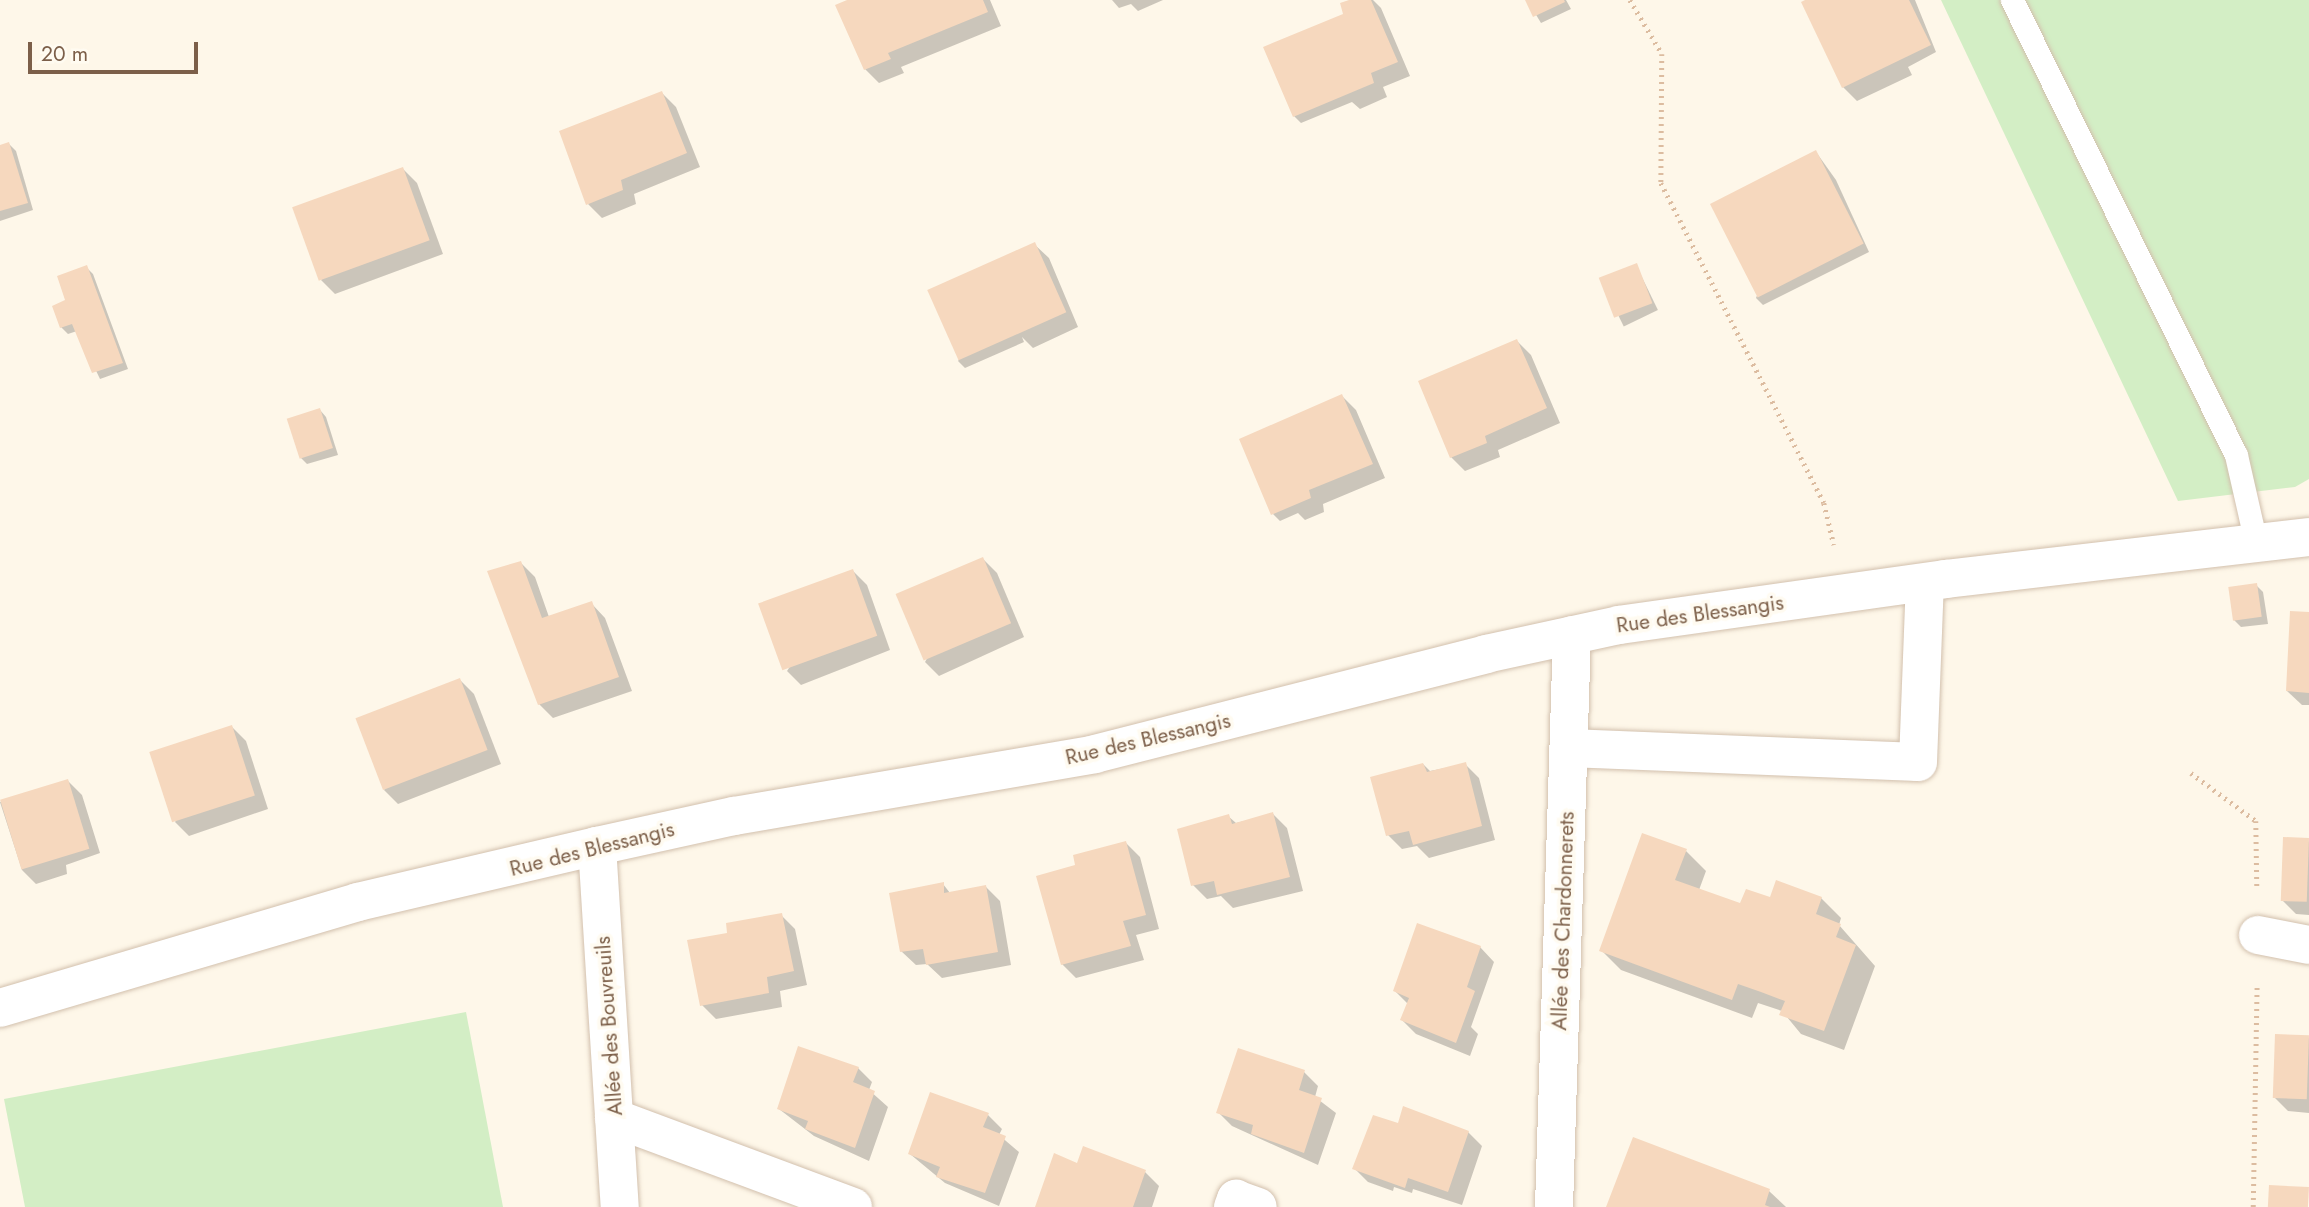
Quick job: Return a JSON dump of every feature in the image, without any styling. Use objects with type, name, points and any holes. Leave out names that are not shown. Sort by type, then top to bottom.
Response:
[{"type":"street","name":"Rue des Blessangis","points":[[0,1008],[358,902],[734,816],[1095,754],[1572,635],[1925,583],[2309,537]]},
{"type":"street","points":[[1569,748],[1918,762],[1925,583]]},
{"type":"street","name":"Allée des Chardonnerets","points":[[1554,1207],[1572,635]]},
{"type":"street","name":"Allée des Bouvreuils","points":[[597,846],[620,1207]]},
{"type":"street","points":[[2258,935],[2309,945]]},
{"type":"street","points":[[614,1118],[853,1207]]},
{"type":"street","points":[[1233,1207],[1236,1199],[1258,1207]]},
{"type":"lane","points":[[2012,0],[2236,455],[2256,543]]},
{"type":"path","points":[[1630,0],[1662,54],[1661,183],[1824,503],[1845,594]]},
{"type":"green space","points":[[1941,0],[2309,0],[2309,479],[2295,487],[2178,501]]},
{"type":"green space","points":[[466,1012],[503,1207],[25,1207],[4,1099]]},
{"type":"building","points":[[847,0],[983,0],[988,12],[888,53],[891,59],[864,70],[835,5]]},
{"type":"building","points":[[1349,0],[1371,0],[1398,62],[1371,73],[1374,83],[1293,117],[1263,47],[1343,14],[1340,3]]},
{"type":"building","points":[[1525,0],[1564,0],[1565,2],[1533,17]]},
{"type":"building","points":[[1909,0],[1931,45],[1842,88],[1801,2]]},
{"type":"building","points":[[662,91],[687,153],[621,180],[623,190],[586,205],[559,131]]},
{"type":"building","points":[[9,142],[28,203],[0,211],[0,145]]},
{"type":"building","points":[[1816,150],[1864,244],[1758,298],[1710,204]]},
{"type":"building","points":[[403,167],[430,240],[319,281],[292,207]]},
{"type":"building","points":[[1035,242],[1066,312],[959,360],[927,290]]},
{"type":"building","points":[[1637,263],[1652,303],[1614,318],[1599,278]]},
{"type":"building","points":[[87,265],[123,363],[92,373],[72,324],[60,328],[52,306],[65,300],[57,276]]},
{"type":"building","points":[[1517,339],[1547,408],[1485,436],[1487,443],[1450,458],[1418,381]]},
{"type":"building","points":[[1342,394],[1373,464],[1309,490],[1311,498],[1271,515],[1239,439]]},
{"type":"building","points":[[320,408],[333,448],[300,459],[287,419]]},
{"type":"building","points":[[983,557],[1011,623],[924,660],[896,594]]},
{"type":"building","points":[[521,561],[542,618],[592,601],[619,677],[538,705],[487,571]]},
{"type":"building","points":[[853,569],[877,636],[782,670],[758,604]]},
{"type":"building","points":[[2257,583],[2262,617],[2233,621],[2228,587]]},
{"type":"building","points":[[2290,611],[2309,612],[2309,693],[2286,691]]},
{"type":"building","points":[[460,678],[488,750],[383,790],[355,718]]},
{"type":"building","points":[[232,725],[255,795],[172,822],[149,752]]},
{"type":"building","points":[[1466,762],[1482,826],[1413,845],[1409,831],[1386,836],[1370,777],[1423,763],[1427,772]]},
{"type":"building","points":[[68,779],[89,849],[21,870],[0,800]]},
{"type":"building","points":[[1273,812],[1290,877],[1217,895],[1214,881],[1191,886],[1177,829],[1229,814],[1232,824]]},
{"type":"building","points":[[1642,833],[1687,849],[1675,880],[1740,903],[1746,889],[1770,897],[1776,880],[1822,897],[1816,914],[1841,924],[1836,937],[1856,945],[1824,1031],[1779,1015],[1785,1001],[1761,992],[1738,984],[1732,1000],[1599,951]]},
{"type":"building","points":[[2283,837],[2309,838],[2307,902],[2281,901]]},
{"type":"building","points":[[1126,841],[1146,915],[1123,921],[1131,946],[1061,965],[1036,876],[1075,865],[1073,855]]},
{"type":"building","points":[[944,882],[944,893],[986,885],[998,952],[926,965],[923,949],[900,952],[889,893]]},
{"type":"building","points":[[782,913],[794,971],[767,977],[769,993],[700,1006],[687,940],[727,933],[726,923]]},
{"type":"building","points":[[1417,923],[1481,946],[1467,987],[1475,991],[1456,1043],[1400,1020],[1409,998],[1393,991]]},
{"type":"building","points":[[2275,1034],[2309,1035],[2307,1099],[2273,1098]]},
{"type":"building","points":[[798,1046],[859,1067],[853,1082],[875,1091],[855,1148],[805,1129],[808,1121],[777,1109]]},
{"type":"building","points":[[1238,1048],[1305,1070],[1299,1090],[1322,1098],[1304,1153],[1251,1134],[1253,1125],[1216,1113]]},
{"type":"building","points":[[930,1092],[989,1113],[983,1127],[1006,1136],[985,1193],[936,1177],[940,1167],[908,1154]]},
{"type":"building","points":[[1403,1106],[1469,1131],[1448,1192],[1408,1178],[1405,1188],[1352,1169],[1373,1115],[1398,1123]]},
{"type":"building","points":[[1633,1137],[1770,1189],[1765,1205],[1770,1207],[1606,1207]]},
{"type":"building","points":[[1083,1146],[1146,1170],[1133,1207],[1035,1207],[1054,1153],[1077,1163]]},
{"type":"building","points":[[2269,1185],[2309,1187],[2308,1207],[2268,1207]]}]
